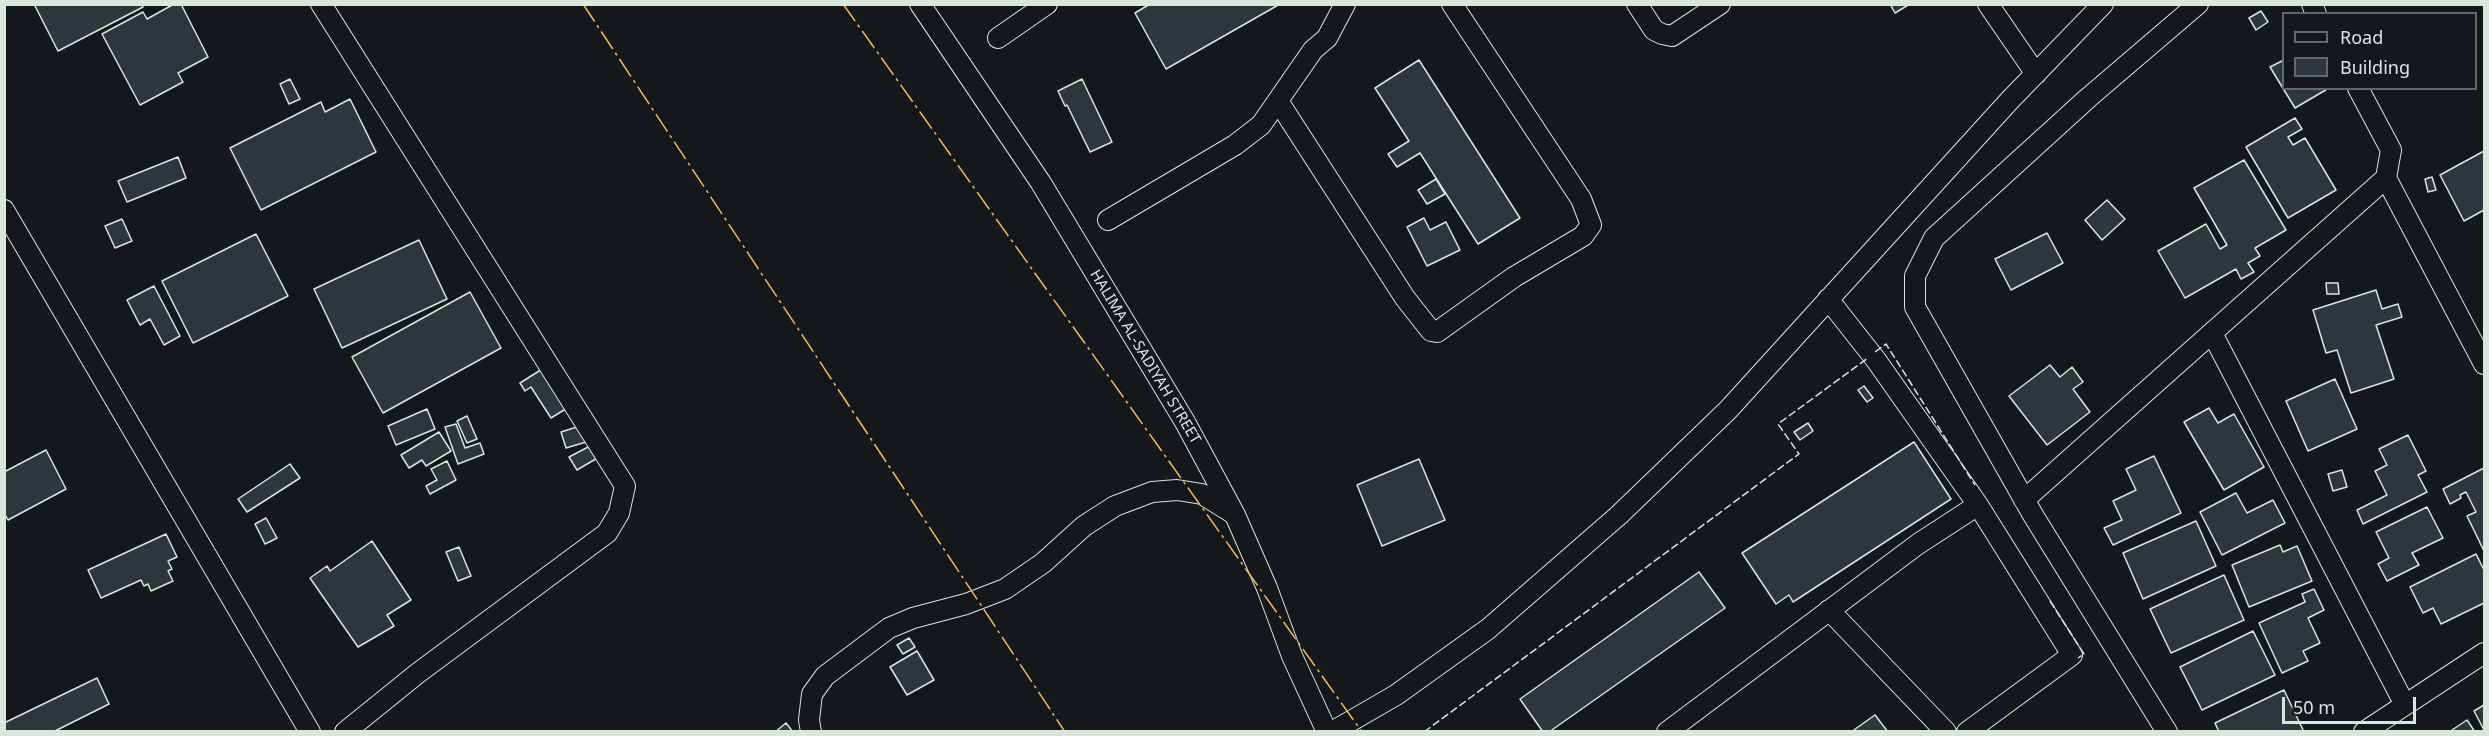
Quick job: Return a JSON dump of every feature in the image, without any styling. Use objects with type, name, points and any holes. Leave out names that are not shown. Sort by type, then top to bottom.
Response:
[{"type":"street","points":[[321,4],[625,486],[619,513],[607,533],[418,673],[345,732]]},
{"type":"street","name":"HALIMA AL-SADIYAH STREET","points":[[920,4],[1053,203],[1156,372],[1235,515],[1267,588],[1292,656],[1329,732]]},
{"type":"street","points":[[998,38],[1047,4]]},
{"type":"street","points":[[1108,220],[1235,145],[1260,125],[1313,50],[1327,38],[1345,4]]},
{"type":"street","points":[[1278,101],[1405,298],[1431,331],[1437,333],[1514,277],[1583,236],[1590,225],[1581,200],[1452,4]]},
{"type":"street","points":[[1637,4],[1654,30],[1672,36],[1720,4]]},
{"type":"street","points":[[1988,4],[2036,74]]},
{"type":"street","points":[[1329,732],[1396,695],[1488,629],[1610,523],[1728,410],[1828,299],[2103,4]]},
{"type":"street","points":[[2167,732],[2024,500],[1916,307],[1916,276],[1934,238],[2088,98],[2198,4]]},
{"type":"street","points":[[2359,90],[2391,150],[2386,178],[2484,364]]},
{"type":"street","points":[[2024,500],[2386,178]]},
{"type":"street","points":[[4,210],[310,732]]},
{"type":"street","points":[[1828,299],[1876,360],[1978,505],[2072,654],[1967,732]]},
{"type":"street","points":[[2212,333],[2405,705]]},
{"type":"street","points":[[811,732],[809,720],[812,694],[825,676],[889,628],[913,618],[966,604],[1005,589],[1043,563],[1084,526],[1115,506],[1152,492],[1177,490],[1202,494],[1235,515]]},
{"type":"street","points":[[1666,732],[1918,544],[1978,505]]},
{"type":"street","points":[[1829,610],[1946,732]]},
{"type":"street","points":[[2364,732],[2484,653]]},
{"type":"building","points":[[34,4],[142,4],[143,7],[58,51]]},
{"type":"building","points":[[174,4],[181,4],[208,57],[178,73],[183,82],[140,105],[102,34],[143,12],[147,19]]},
{"type":"building","points":[[1150,4],[1280,4],[1166,69],[1135,13]]},
{"type":"building","points":[[1890,4],[1910,4],[1895,13]]},
{"type":"building","points":[[2261,11],[2268,22],[2256,30],[2249,18]]},
{"type":"building","points":[[1419,60],[1520,218],[1478,244],[1420,153],[1397,167],[1388,154],[1409,141],[1375,88]]},
{"type":"building","points":[[2282,61],[2282,87],[2270,67]]},
{"type":"building","points":[[290,79],[300,99],[289,104],[280,84]]},
{"type":"building","points":[[1082,79],[1112,142],[1090,152],[1058,91]]},
{"type":"building","points":[[2284,90],[2326,90],[2295,108]]},
{"type":"building","points":[[350,99],[376,152],[261,210],[230,148],[321,102],[325,112]]},
{"type":"building","points":[[2295,118],[2302,129],[2288,137],[2293,145],[2305,138],[2336,190],[2288,218],[2246,147]]},
{"type":"building","points":[[2484,151],[2484,210],[2464,221],[2440,175]]},
{"type":"building","points":[[178,157],[186,178],[127,202],[118,181]]},
{"type":"building","points":[[2244,160],[2286,230],[2255,248],[2260,256],[2248,263],[2254,272],[2241,279],[2236,269],[2185,298],[2158,251],[2206,224],[2220,249],[2227,245],[2194,188]]},
{"type":"building","points":[[2432,177],[2436,190],[2428,192],[2425,179]]},
{"type":"building","points":[[1436,179],[1445,194],[1427,204],[1418,190]]},
{"type":"building","points":[[2107,200],[2125,219],[2102,240],[2085,220]]},
{"type":"building","points":[[1424,218],[1430,230],[1446,222],[1460,250],[1427,266],[1407,227]]},
{"type":"building","points":[[122,219],[132,241],[115,248],[105,226]]},
{"type":"building","points":[[2047,233],[2063,263],[2011,290],[1995,259]]},
{"type":"building","points":[[256,234],[288,296],[193,343],[162,281]]},
{"type":"building","points":[[419,240],[447,299],[342,348],[314,289]]},
{"type":"building","points":[[2326,283],[2338,283],[2339,294],[2327,294]]},
{"type":"building","points":[[154,286],[180,336],[164,345],[150,319],[140,325],[127,300]]},
{"type":"building","points":[[2376,290],[2382,309],[2398,304],[2402,317],[2376,325],[2394,379],[2351,393],[2337,350],[2326,353],[2313,310]]},
{"type":"building","points":[[470,292],[501,348],[383,413],[352,357]]},
{"type":"building","points":[[2050,365],[2060,377],[2072,367],[2083,382],[2073,389],[2090,412],[2047,445],[2009,396]]},
{"type":"building","points":[[547,366],[572,405],[551,418],[531,387],[525,391],[520,383]]},
{"type":"building","points":[[2335,379],[2357,429],[2308,451],[2286,401]]},
{"type":"building","points":[[1864,386],[1873,398],[1867,402],[1858,390]]},
{"type":"building","points":[[2209,408],[2218,423],[2234,414],[2264,467],[2224,490],[2184,422]]},
{"type":"building","points":[[427,409],[435,429],[396,445],[388,426]]},
{"type":"building","points":[[467,416],[477,439],[467,443],[457,421]]},
{"type":"building","points":[[1808,423],[1813,431],[1800,440],[1794,432]]},
{"type":"building","points":[[456,424],[465,448],[480,443],[484,454],[458,464],[445,427]]},
{"type":"building","points":[[580,426],[586,442],[566,448],[561,432]]},
{"type":"building","points":[[439,432],[451,451],[426,466],[422,460],[409,468],[401,455]]},
{"type":"building","points":[[2408,435],[2426,471],[2418,475],[2427,492],[2363,524],[2357,510],[2387,495],[2375,471],[2387,465],[2379,449]]},
{"type":"building","points":[[1914,442],[1951,499],[1793,602],[1789,595],[1776,604],[1742,553]]},
{"type":"building","points":[[592,445],[599,457],[577,470],[569,457]]},
{"type":"building","points":[[46,450],[66,489],[8,520],[4,513],[4,472]]},
{"type":"building","points":[[2154,456],[2181,513],[2113,545],[2104,528],[2122,520],[2113,501],[2136,490],[2126,469]]},
{"type":"building","points":[[1419,459],[1445,520],[1382,546],[1357,485]]},
{"type":"building","points":[[447,461],[456,480],[430,494],[426,486],[437,480],[431,469]]},
{"type":"building","points":[[290,464],[300,478],[247,512],[238,499]]},
{"type":"building","points":[[2484,468],[2484,551],[2467,516],[2476,512],[2466,492],[2450,504],[2443,489]]},
{"type":"building","points":[[2342,470],[2347,487],[2333,491],[2328,474]]},
{"type":"building","points":[[2236,493],[2247,513],[2273,500],[2285,523],[2222,555],[2200,512]]},
{"type":"building","points":[[2427,507],[2443,538],[2412,553],[2419,565],[2387,581],[2378,564],[2389,558],[2376,532]]},
{"type":"building","points":[[266,518],[277,538],[265,544],[255,524]]},
{"type":"building","points":[[2196,521],[2216,566],[2143,599],[2123,553]]},
{"type":"building","points":[[166,534],[177,557],[168,561],[172,569],[168,571],[173,581],[151,591],[148,584],[144,586],[141,580],[101,598],[88,570]]},
{"type":"building","points":[[372,541],[411,600],[387,615],[394,626],[358,647],[310,578],[327,566],[330,571]]},
{"type":"building","points":[[2280,545],[2283,552],[2297,546],[2312,581],[2249,607],[2232,565]]},
{"type":"building","points":[[459,547],[471,576],[458,581],[446,552]]},
{"type":"building","points":[[2476,554],[2484,570],[2484,603],[2441,624],[2433,608],[2423,613],[2410,587]]},
{"type":"building","points":[[1699,572],[1725,608],[1549,732],[1543,732],[1520,699]]},
{"type":"building","points":[[2224,575],[2244,620],[2171,653],[2150,609]]},
{"type":"building","points":[[2314,589],[2324,610],[2308,618],[2320,643],[2303,651],[2308,661],[2282,673],[2259,623],[2305,602],[2302,594]]},
{"type":"building","points":[[2253,631],[2275,675],[2202,710],[2180,667]]},
{"type":"building","points":[[909,638],[915,647],[903,654],[897,645]]},
{"type":"building","points":[[917,651],[934,680],[907,695],[890,667]]},
{"type":"building","points":[[97,678],[109,704],[53,732],[4,732],[4,723]]},
{"type":"building","points":[[2284,690],[2304,732],[2219,732],[2215,723]]},
{"type":"building","points":[[2484,705],[2484,730],[2474,711]]},
{"type":"building","points":[[1875,715],[1888,732],[1851,732]]},
{"type":"building","points":[[2467,720],[2475,732],[2449,732]]},
{"type":"building","points":[[786,723],[793,732],[775,732]]},
{"type":"fence","points":[[1875,352],[1886,344],[1975,485]]},
{"type":"fence","points":[[1424,732],[1799,454],[1778,424],[1868,358]]},
{"type":"fence","points":[[2050,601],[2084,654],[2078,658]]},
{"type":"power","points":[[583,4],[1065,732]]},
{"type":"power","points":[[843,4],[1362,732]]}]
